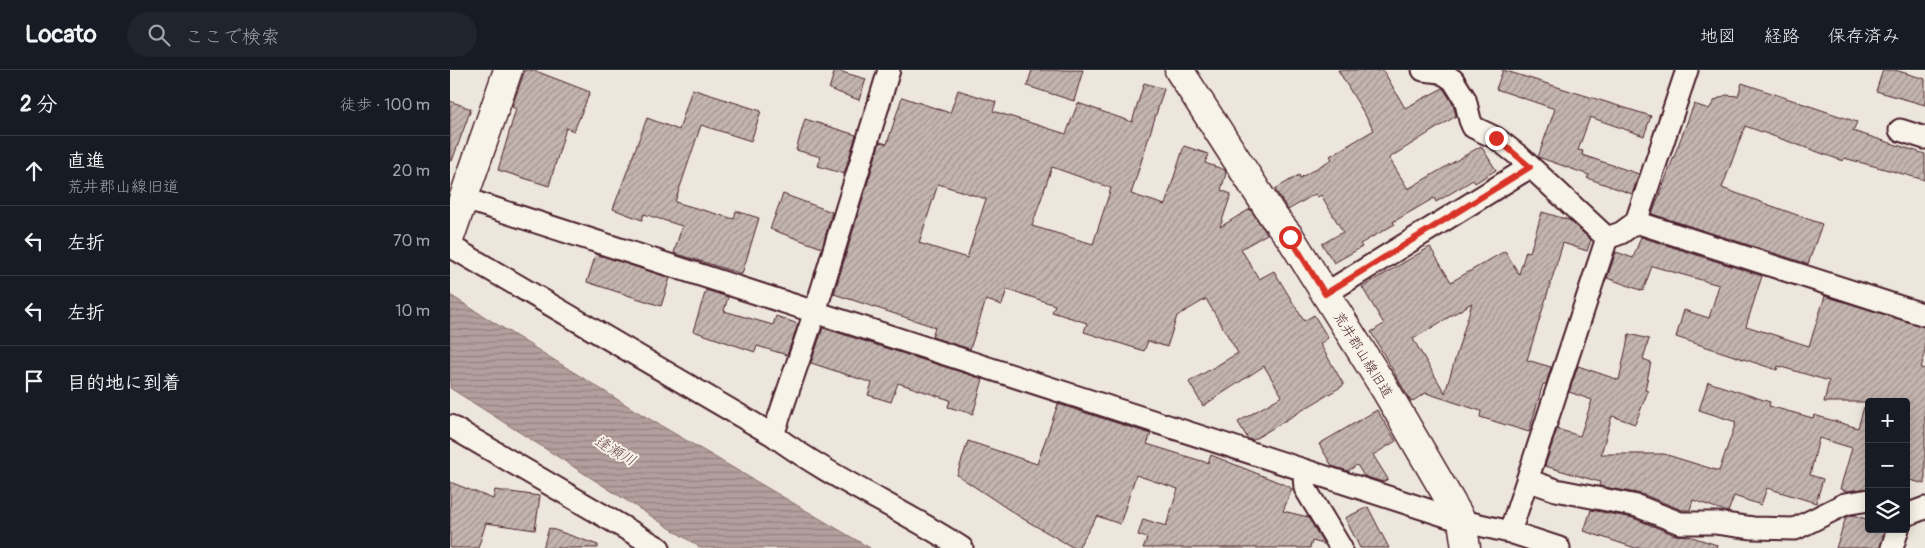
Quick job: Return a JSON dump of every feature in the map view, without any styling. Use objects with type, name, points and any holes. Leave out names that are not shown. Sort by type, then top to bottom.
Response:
[{"type":"street","points":[[450,237],[508,70]]},
{"type":"street","points":[[772,435],[815,312],[889,70]]},
{"type":"street","name":"荒井郡山線旧道","points":[[1179,70],[1385,389],[1462,521],[1466,548]]},
{"type":"street","points":[[1423,70],[1441,72],[1453,80],[1465,99],[1473,127],[1496,138],[1607,238]]},
{"type":"street","points":[[1607,238],[1621,234],[1636,222],[1687,70]]},
{"type":"street","points":[[1900,130],[1925,138]]},
{"type":"street","points":[[1325,294],[1530,167]]},
{"type":"street","points":[[464,199],[1462,521],[1510,532],[1559,548]]},
{"type":"street","points":[[1636,222],[1925,315]]},
{"type":"street","points":[[1510,532],[1607,238]]},
{"type":"street","points":[[450,246],[962,548]]},
{"type":"street","points":[[450,426],[659,548]]},
{"type":"street","points":[[1306,471],[1305,488],[1341,548]]},
{"type":"street","points":[[1527,480],[1556,490],[1637,506],[1680,523],[1716,523],[1753,528],[1795,529],[1844,504],[1865,501]]},
{"type":"street","points":[[1910,507],[1925,508]]},
{"type":"street","points":[[1910,514],[1925,508]]},
{"type":"street","points":[[1892,548],[1897,533]]},
{"type":"water","name":"逢瀬川","points":[[450,295],[636,411],[870,548],[701,548],[450,388]]},
{"type":"building","points":[[525,70],[533,70],[590,92],[574,131],[566,128],[549,186],[498,170],[516,109],[512,107]]},
{"type":"building","points":[[835,70],[866,79],[859,100],[829,89]]},
{"type":"building","points":[[1032,70],[1083,70],[1074,101],[1027,86]]},
{"type":"building","points":[[1338,70],[1383,70],[1405,108],[1443,88],[1453,104],[1456,116],[1389,158],[1408,189],[1481,146],[1496,170],[1475,183],[1473,180],[1436,202],[1434,198],[1393,222],[1395,224],[1360,244],[1362,247],[1334,263],[1322,244],[1343,232],[1321,195],[1318,197],[1315,194],[1288,210],[1275,189],[1299,175],[1300,178],[1332,159],[1330,156],[1374,130]]},
{"type":"building","points":[[1503,70],[1651,116],[1644,136],[1590,117],[1578,150],[1583,151],[1582,155],[1639,174],[1632,194],[1587,178],[1589,175],[1538,157],[1555,109],[1496,89]]},
{"type":"building","points":[[1883,70],[1895,70],[1925,79],[1925,105],[1876,91]]},
{"type":"building","points":[[1144,83],[1164,89],[1131,194],[1165,205],[1184,146],[1208,154],[1205,163],[1225,170],[1226,173],[1221,190],[1231,194],[1220,227],[1250,209],[1267,234],[1241,249],[1259,279],[1274,271],[1304,321],[1314,315],[1328,338],[1320,344],[1344,385],[1253,440],[1248,439],[1238,422],[1282,396],[1264,366],[1203,406],[1189,382],[1238,353],[1206,299],[1177,316],[1167,347],[1148,341],[1144,351],[1084,332],[1087,323],[1052,312],[1055,305],[1007,289],[1002,305],[986,300],[970,349],[932,337],[935,327],[834,294],[880,142],[887,144],[902,97],[950,113],[958,90],[996,102],[993,111],[1066,134],[1078,103],[1132,122]],"holes":[[[1052,167],[1111,188],[1093,244],[1032,226]],[[938,184],[986,199],[967,258],[919,243]]]},
{"type":"building","points":[[1742,83],[1857,122],[1853,131],[1925,154],[1925,180],[1844,158],[1843,161],[1745,126],[1722,188],[1822,224],[1808,264],[1652,214],[1694,104],[1709,109],[1715,100],[1726,95],[1738,96]]},
{"type":"building","points":[[692,89],[761,111],[751,141],[701,125],[675,202],[734,219],[736,211],[759,218],[742,274],[674,253],[682,226],[644,214],[642,220],[613,209],[647,118],[679,130]]},
{"type":"building","points":[[450,101],[471,109],[452,161],[450,161]]},
{"type":"building","points":[[805,119],[856,135],[844,174],[818,166],[821,157],[796,150]]},
{"type":"building","points":[[783,194],[832,212],[822,248],[770,229]]},
{"type":"building","points":[[1542,212],[1569,220],[1591,240],[1587,251],[1563,243],[1527,360],[1551,367],[1546,384],[1543,384],[1529,432],[1480,417],[1481,411],[1426,393],[1411,402],[1371,332],[1384,324],[1362,287],[1430,247],[1451,282],[1505,251],[1519,274],[1526,251],[1530,252]],"holes":[[[1472,303],[1445,393],[1413,339]]]},
{"type":"building","points":[[1641,237],[1762,276],[1746,326],[1809,346],[1825,296],[1925,327],[1925,354],[1921,368],[1925,369],[1925,484],[1910,480],[1910,398],[1865,398],[1865,402],[1824,402],[1829,381],[1778,366],[1777,370],[1676,337],[1684,310],[1709,318],[1719,285],[1652,266],[1643,291],[1607,278],[1616,252],[1633,258]]},
{"type":"building","points":[[596,254],[670,278],[661,306],[587,282]]},
{"type":"building","points":[[706,290],[728,297],[724,311],[773,325],[776,316],[798,324],[787,355],[757,346],[755,352],[693,331]]},
{"type":"building","points":[[823,328],[983,379],[973,414],[948,407],[950,400],[898,383],[891,402],[868,395],[872,383],[811,363]]},
{"type":"building","points":[[1629,334],[1649,339],[1643,359],[1651,362],[1645,390],[1648,391],[1635,424],[1612,416],[1601,454],[1664,454],[1719,471],[1736,422],[1699,410],[1708,382],[1770,402],[1769,406],[1813,418],[1814,415],[1858,428],[1865,407],[1865,489],[1847,491],[1840,489],[1852,448],[1819,438],[1810,475],[1823,479],[1816,503],[1767,488],[1761,505],[1734,496],[1728,512],[1693,500],[1690,510],[1682,510],[1642,494],[1599,486],[1600,482],[1545,466],[1557,429],[1580,436],[1592,400],[1569,392],[1578,366],[1619,380]]},
{"type":"building","points":[[1058,404],[1151,434],[1147,444],[1208,463],[1211,455],[1288,486],[1292,489],[1283,511],[1308,517],[1324,544],[1312,541],[1310,548],[1143,548],[1147,538],[1138,535],[1143,519],[1166,526],[1178,489],[1136,475],[1120,524],[1097,516],[1078,548],[1074,548],[1020,517],[957,475],[968,441],[1037,464]]},
{"type":"building","points":[[1377,410],[1396,441],[1373,455],[1388,479],[1383,482],[1364,476],[1357,465],[1348,471],[1332,466],[1319,444]]},
{"type":"building","points":[[450,482],[493,499],[495,490],[540,496],[535,530],[486,523],[478,548],[450,548]]},
{"type":"building","points":[[1368,507],[1389,548],[1360,548],[1345,518]]},
{"type":"building","points":[[1591,510],[1633,518],[1675,535],[1689,536],[1717,545],[1716,548],[1635,548],[1584,531]]},
{"type":"building","points":[[1854,515],[1865,519],[1865,533],[1884,533],[1880,548],[1836,548],[1846,517]]},
{"type":"building","points":[[549,528],[598,545],[598,548],[543,548]]},
{"type":"route","points":[[1290,237],[1325,294],[1530,167],[1496,138]]}]
